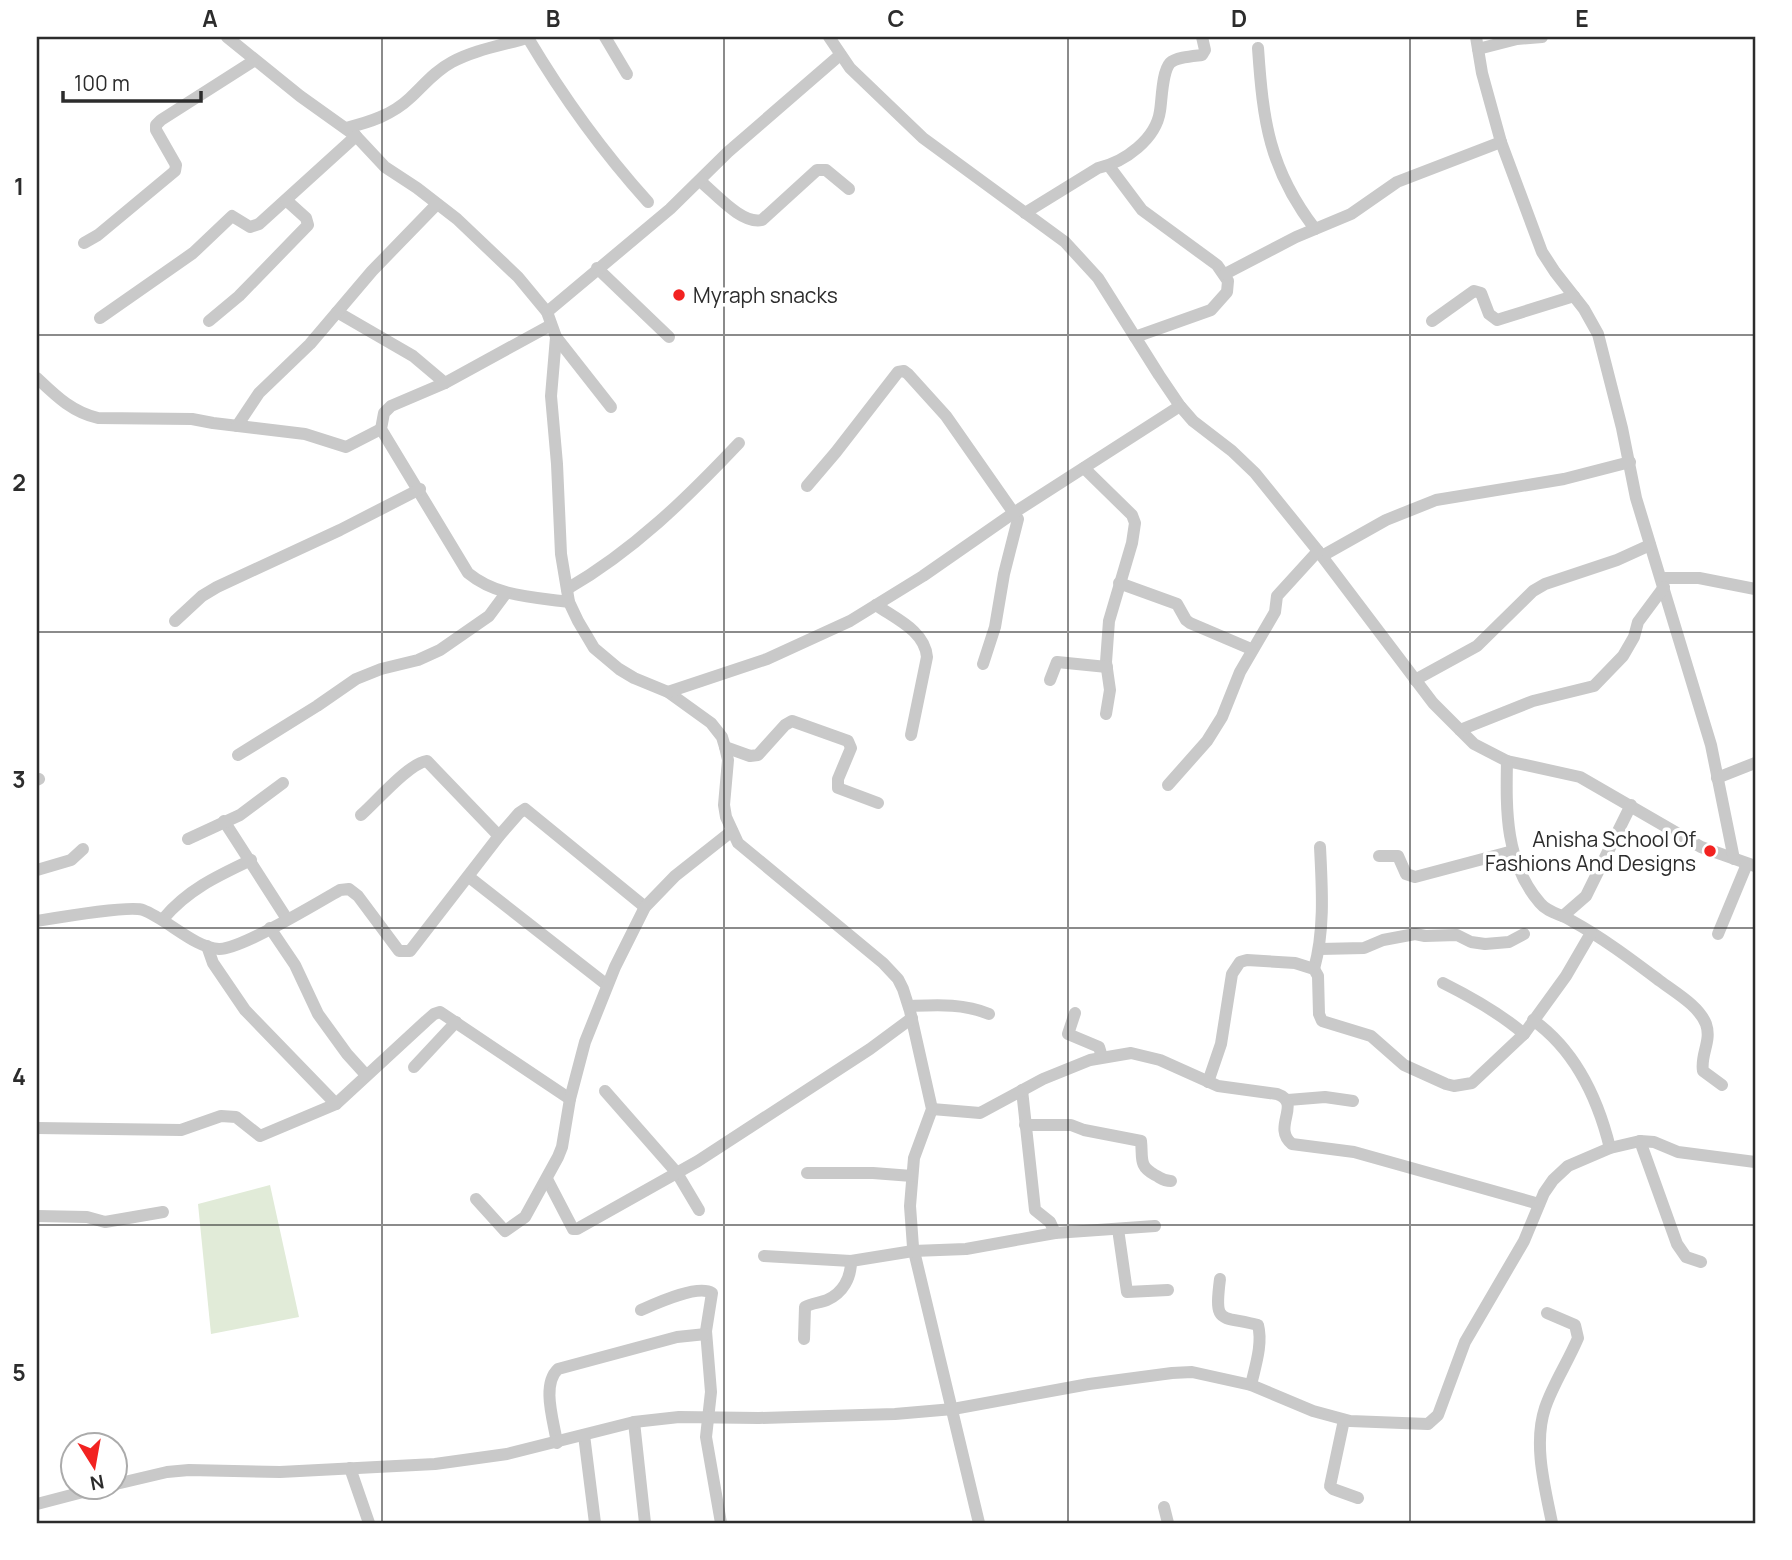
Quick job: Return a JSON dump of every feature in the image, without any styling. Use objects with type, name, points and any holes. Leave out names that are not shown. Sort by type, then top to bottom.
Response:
[{"type":"street","points":[[227,37],[300,96],[351,132],[385,167],[437,204],[518,277],[611,407]]},
{"type":"street","points":[[100,318],[193,253],[232,216],[254,227],[286,200],[351,132],[393,111],[451,62],[529,37],[574,112],[614,164],[648,202]]},
{"type":"street","points":[[605,37],[627,74]]},
{"type":"street","points":[[829,37],[859,78],[923,138],[1065,242],[1098,278],[1180,406],[1193,421],[1255,473],[1320,553],[1433,703],[1474,744],[1507,761],[1580,777],[1702,847],[1751,865],[1718,934]]},
{"type":"street","points":[[1026,213],[1091,172],[1109,166],[1128,154],[1151,134],[1157,125],[1169,65],[1174,60],[1202,55],[1205,50],[1202,37]]},
{"type":"street","points":[[1542,37],[1477,43],[1500,142],[1542,252],[1598,334],[1630,462],[1636,498],[1711,745],[1734,859]]},
{"type":"street","points":[[1258,48],[1267,134],[1278,168],[1296,205],[1315,229]]},
{"type":"street","points":[[739,443],[694,492],[568,596],[506,593],[468,573],[420,489],[381,429],[381,420],[384,412],[391,407],[445,383],[551,325],[597,268],[670,209],[728,152],[840,55]]},
{"type":"street","points":[[83,243],[98,235],[175,171],[176,165],[156,130],[160,120],[256,60]]},
{"type":"street","points":[[1225,274],[1351,214],[1397,182],[1500,142]]},
{"type":"street","points":[[1109,166],[1142,210],[1217,265],[1228,281],[1227,292],[1212,310],[1135,337]]},
{"type":"street","points":[[700,181],[744,218],[757,221],[762,220],[817,170],[826,170],[849,190]]},
{"type":"street","points":[[209,321],[239,296],[308,225],[306,218],[286,200]]},
{"type":"street","points":[[237,426],[259,393],[310,344],[372,271],[437,204]]},
{"type":"street","points":[[597,268],[669,337]]},
{"type":"street","points":[[1432,321],[1474,291],[1481,293],[1489,314],[1497,320],[1574,296]]},
{"type":"street","points":[[337,312],[413,356],[445,383]]},
{"type":"street","points":[[551,325],[551,396],[558,464],[561,554],[568,596],[594,648],[634,678],[668,692],[711,723],[722,737],[728,760],[724,805],[738,843],[891,971],[898,979],[910,1012],[932,1109],[914,1158],[910,1206],[914,1251],[979,1523]]},
{"type":"street","points":[[807,486],[898,372],[904,371],[946,416],[1015,512],[1019,522],[1004,574],[995,627],[983,664]]},
{"type":"street","points":[[37,378],[70,408],[83,414],[113,419],[192,419],[305,434],[346,447],[381,429]]},
{"type":"street","points":[[668,692],[767,659],[850,621],[923,576],[1015,512],[1180,406]]},
{"type":"street","points":[[1168,785],[1203,747],[1217,726],[1251,649],[1275,612],[1277,596],[1320,553],[1386,520],[1436,500],[1564,479],[1630,462]]},
{"type":"street","points":[[1084,468],[1135,519],[1132,543],[1109,621],[1107,667],[1110,690],[1107,714]]},
{"type":"street","points":[[174,621],[201,596],[217,587],[340,530],[420,489]]},
{"type":"street","points":[[1415,680],[1478,646],[1533,591],[1545,584],[1617,560],[1650,545]]},
{"type":"street","points":[[1662,582],[1699,578],[1755,589]]},
{"type":"street","points":[[1460,730],[1533,701],[1594,686],[1623,656],[1634,637],[1638,622],[1662,582]]},
{"type":"street","points":[[1119,583],[1177,604],[1190,623],[1251,649]]},
{"type":"street","points":[[238,755],[356,679],[381,669],[418,660],[440,650],[489,616],[506,593]]},
{"type":"street","points":[[876,605],[921,637],[926,647],[927,657],[911,735]]},
{"type":"street","points":[[1050,680],[1057,662],[1107,667]]},
{"type":"street","points":[[725,747],[750,756],[758,755],[785,725],[792,721],[842,738],[848,741],[851,748],[838,779],[838,788],[878,803]]},
{"type":"street","points":[[361,815],[402,777],[421,762],[427,761],[499,836]]},
{"type":"street","points":[[1507,761],[1508,828],[1513,851],[1524,878],[1539,902],[1546,909],[1563,916],[1635,962],[1698,1011],[1709,1037],[1702,1063],[1703,1071],[1722,1085]]},
{"type":"street","points":[[1717,778],[1755,763]]},
{"type":"street","points":[[188,839],[240,814],[283,783]]},
{"type":"street","points":[[1563,916],[1586,896],[1632,805]]},
{"type":"street","points":[[37,921],[134,908],[163,919],[207,946],[219,949],[233,946],[340,890],[349,889],[358,896],[400,951],[407,953],[499,836],[525,809],[645,907]]},
{"type":"street","points":[[224,821],[287,919]]},
{"type":"street","points":[[476,1199],[505,1231],[525,1217],[562,1147],[570,1099],[585,1042],[607,985],[645,907],[675,876],[732,831]]},
{"type":"street","points":[[1314,969],[1320,949],[1320,847]]},
{"type":"street","points":[[37,870],[71,860],[83,849]]},
{"type":"street","points":[[1378,856],[1398,856],[1406,874],[1415,877],[1513,851]]},
{"type":"street","points":[[163,919],[178,901],[215,877],[251,860]]},
{"type":"street","points":[[469,877],[607,985]]},
{"type":"street","points":[[271,928],[295,965],[318,1014],[347,1054],[366,1074]]},
{"type":"street","points":[[1208,1082],[1221,1044],[1235,967],[1247,960],[1295,963],[1314,969],[1318,976],[1319,1014],[1322,1021],[1371,1036],[1404,1065],[1446,1084],[1462,1086],[1472,1083],[1524,1034],[1566,976],[1591,933]]},
{"type":"street","points":[[1320,949],[1364,948],[1383,940],[1415,934],[1457,935],[1471,942],[1485,944],[1509,942],[1524,934]]},
{"type":"street","points":[[207,946],[213,964],[245,1010],[336,1104]]},
{"type":"street","points":[[1443,983],[1467,995],[1524,1034]]},
{"type":"street","points":[[547,1179],[575,1230],[677,1173],[870,1049],[910,1012],[957,1006],[973,1007],[989,1014]]},
{"type":"street","points":[[37,1128],[181,1130],[221,1116],[236,1117],[260,1136],[336,1104],[366,1074],[434,1014],[440,1012],[570,1099]]},
{"type":"street","points":[[1075,1013],[1068,1034],[1099,1047],[1102,1057]]},
{"type":"street","points":[[1533,1020],[1550,1032],[1594,1096],[1610,1148]]},
{"type":"street","points":[[414,1067],[456,1022]]},
{"type":"street","points":[[932,1109],[980,1113],[1043,1079],[1102,1057],[1131,1053],[1160,1060],[1217,1086],[1278,1094],[1288,1100],[1325,1097],[1353,1101]]},
{"type":"street","points":[[1022,1090],[1035,1210],[1050,1222],[1055,1233]]},
{"type":"street","points":[[605,1091],[677,1173],[699,1210]]},
{"type":"street","points":[[1288,1100],[1284,1133],[1292,1144],[1354,1152],[1539,1204]]},
{"type":"street","points":[[1025,1125],[1071,1125],[1084,1130],[1141,1140],[1146,1172],[1164,1181],[1171,1181]]},
{"type":"street","points":[[1640,1141],[1676,1244],[1686,1257],[1700,1262]]},
{"type":"street","points":[[130,1481],[189,1469],[280,1472],[435,1464],[490,1457],[557,1443],[634,1422],[679,1417],[759,1418],[953,1409],[1117,1380],[1192,1372],[1251,1385],[1344,1420],[1428,1424],[1434,1420],[1465,1342],[1524,1241],[1539,1204],[1553,1180],[1568,1166],[1610,1148],[1640,1141],[1654,1142],[1678,1152],[1755,1162]]},
{"type":"street","points":[[807,1173],[912,1176]]},
{"type":"street","points":[[37,1216],[87,1217],[105,1222],[163,1212]]},
{"type":"street","points":[[764,1256],[851,1261],[914,1251],[967,1249],[1055,1233],[1155,1226]]},
{"type":"street","points":[[1118,1229],[1127,1293],[1168,1290]]},
{"type":"street","points":[[804,1339],[804,1307],[826,1301],[839,1293],[849,1278],[851,1261]]},
{"type":"street","points":[[1220,1279],[1217,1304],[1222,1317],[1227,1321],[1258,1325],[1259,1346],[1251,1385]]},
{"type":"street","points":[[642,1310],[666,1298],[710,1290],[706,1334],[711,1392],[706,1437],[721,1523]]},
{"type":"street","points":[[1547,1313],[1575,1325],[1578,1338],[1544,1410],[1541,1427],[1545,1489],[1552,1523]]},
{"type":"street","points":[[557,1443],[550,1388],[558,1369],[677,1337],[706,1334]]},
{"type":"street","points":[[1344,1420],[1330,1486],[1358,1498]]},
{"type":"street","points":[[634,1422],[645,1523]]},
{"type":"street","points":[[584,1435],[595,1523]]},
{"type":"street","points":[[350,1468],[369,1523]]},
{"type":"street","points":[[37,1504],[60,1498]]},
{"type":"street","points":[[1164,1507],[1168,1523]]},
{"type":"green space","points":[[270,1185],[299,1317],[211,1334],[198,1204]]},
{"type":"place","name":"Myraph snacks","points":[[679,295]]},
{"type":"place","name":"Anisha School Of Fashions And Designs","points":[[1710,851]]}]
